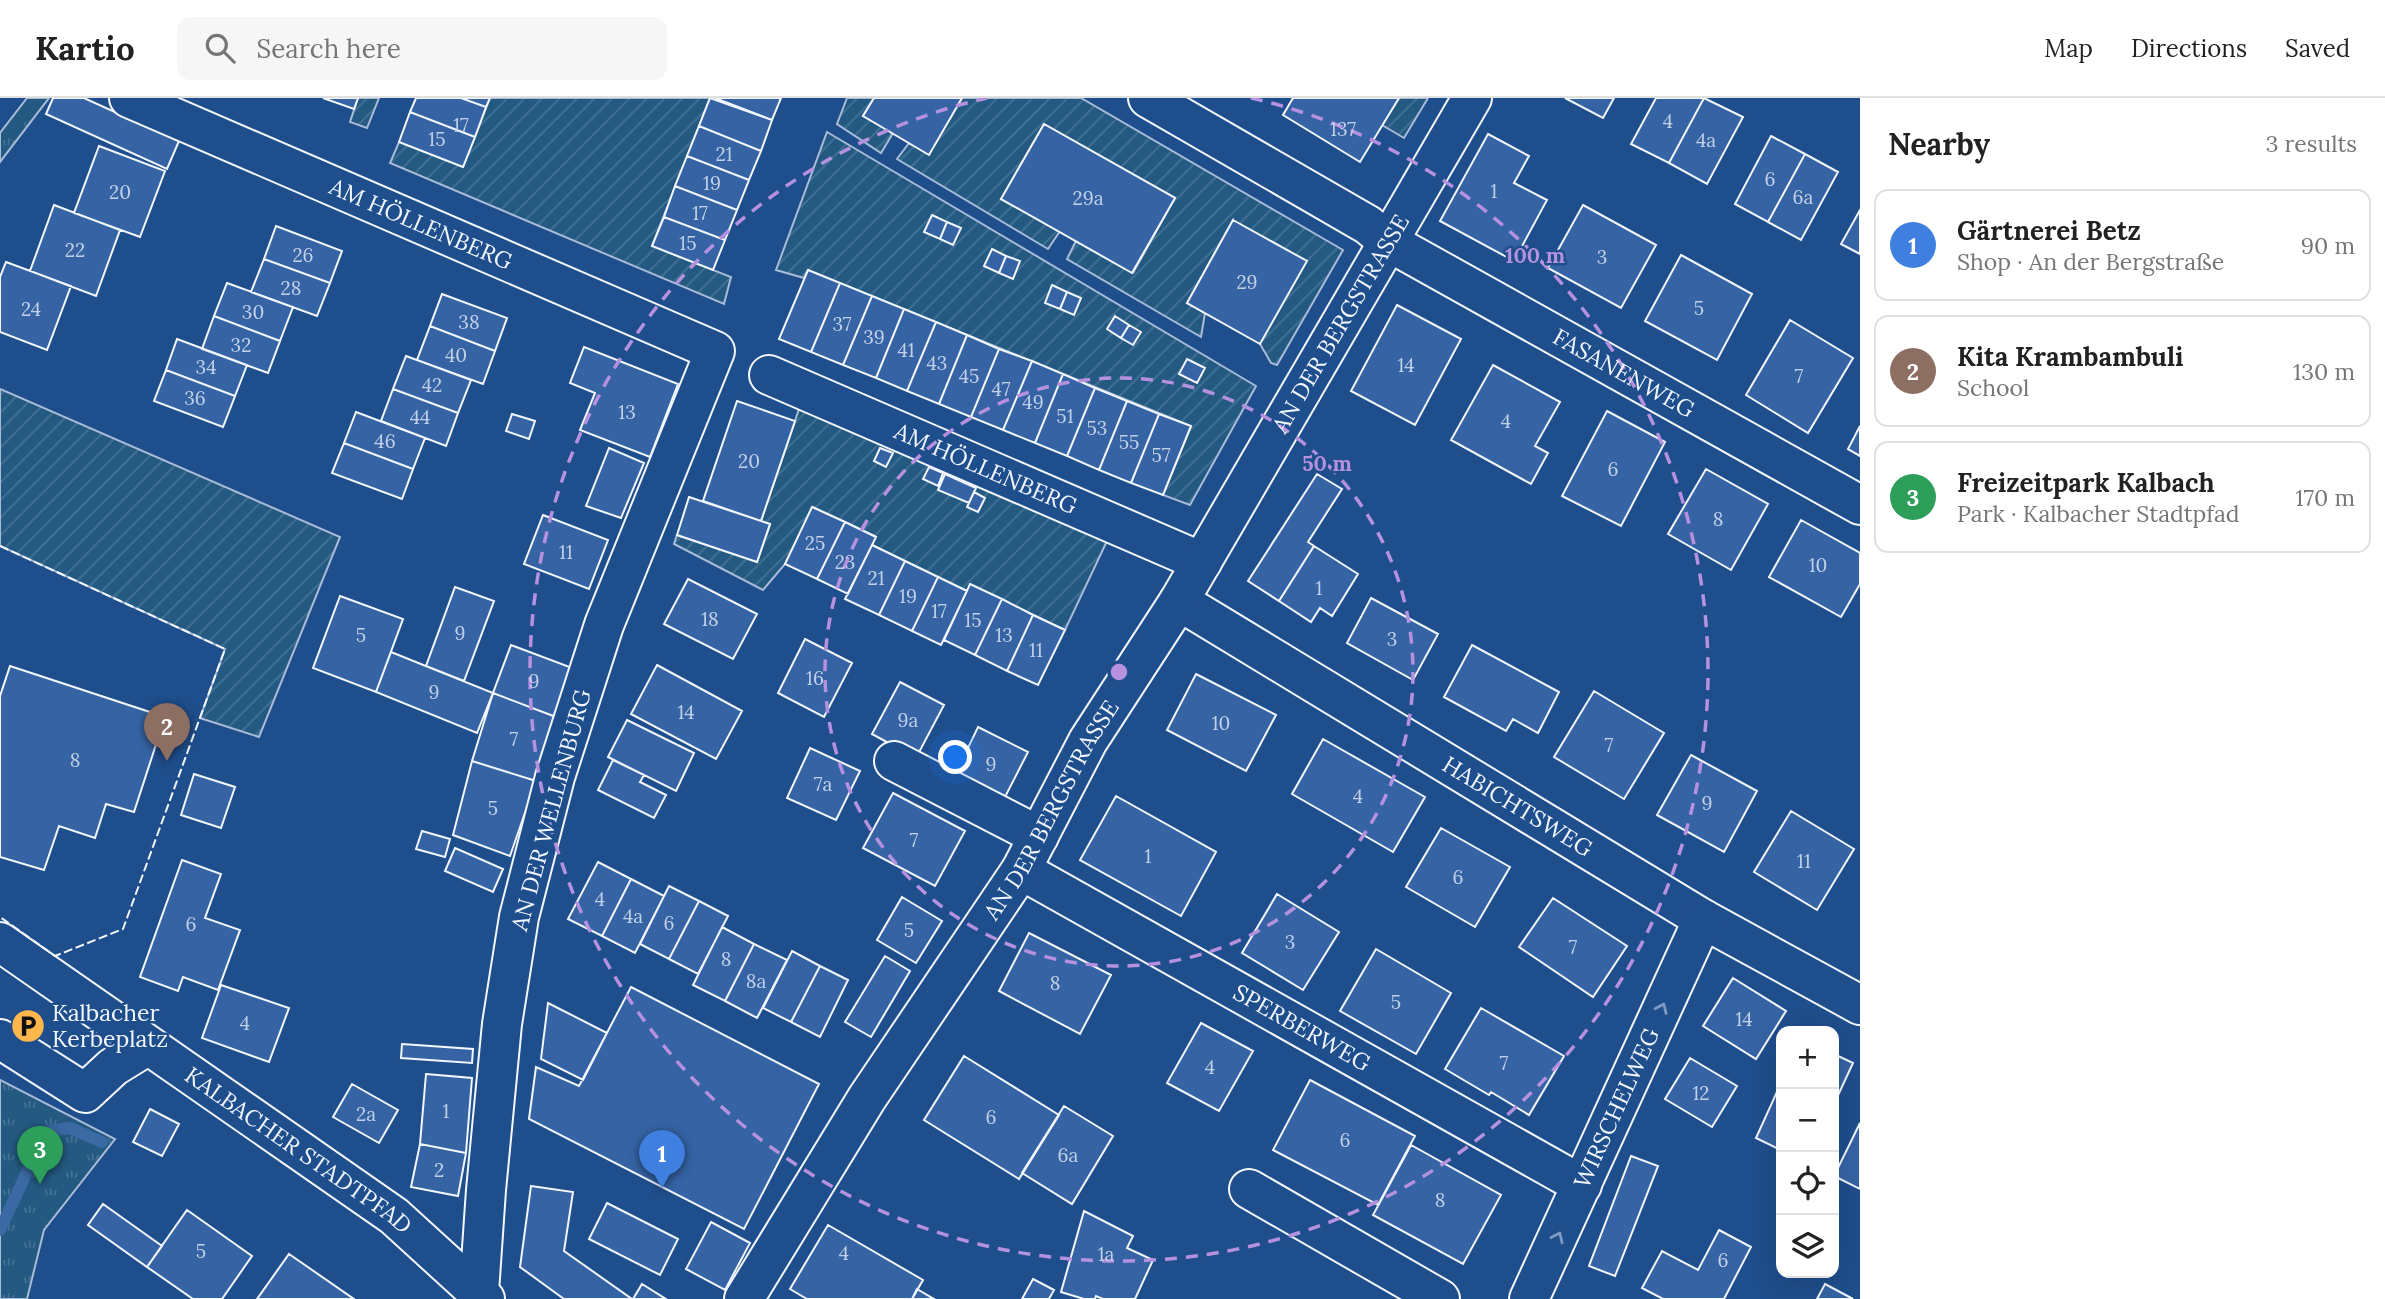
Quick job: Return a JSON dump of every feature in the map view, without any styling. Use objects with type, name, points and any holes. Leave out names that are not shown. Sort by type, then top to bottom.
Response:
[{"type":"street","name":"AM HÖLLENBERG","points":[[129,98],[715,351]]},
{"type":"street","name":"FASANENWEG","points":[[1148,98],[1368,225],[1387,241],[1860,505]]},
{"type":"street","name":"AN DER BERGSTRASSE","points":[[744,1299],[867,1098],[1021,870],[1088,741],[1180,601],[1472,98]]},
{"type":"street","name":"AN DER WELLENBURG","points":[[482,1296],[486,1190],[502,1024],[519,917],[555,777],[604,625],[715,351]]},
{"type":"street","name":"AM HÖLLENBERG","points":[[769,375],[1202,562]]},
{"type":"street","name":"HABICHTSWEG","points":[[1180,601],[1703,919],[1860,1005]]},
{"type":"street","points":[[894,761],[1039,836]]},
{"type":"street","name":"SPERBERWEG","points":[[1021,870],[1582,1185]]},
{"type":"street","name":"WIRSCHELWEG","points":[[1529,1299],[1703,919]]},
{"type":"street","name":"KALBACHER STADTPFAD","points":[[0,942],[394,1216],[482,1296]]},
{"type":"street","points":[[0,1039],[85,1093],[113,1067],[147,1046]]},
{"type":"street","points":[[1249,1189],[1440,1299]]},
{"type":"green space","points":[[27,98],[49,98],[0,162],[0,133]]},
{"type":"green space","points":[[358,98],[379,98],[367,128],[350,122]]},
{"type":"green space","points":[[490,98],[710,98],[652,246],[731,277],[724,304],[390,163],[399,142],[463,167]]},
{"type":"green space","points":[[847,98],[874,98],[863,116],[893,133],[881,153],[837,124]]},
{"type":"green space","points":[[962,98],[1081,98],[1343,250],[1277,365],[1271,363],[1260,344],[1233,220],[1187,303],[1205,313],[1201,337],[1067,259],[1076,241],[1133,273],[1175,198],[1044,124],[1001,199],[1060,231],[1048,249],[897,159],[909,143],[929,154]]},
{"type":"green space","points":[[1399,98],[1428,98],[1404,138],[1382,125]]},
{"type":"green space","points":[[827,132],[1256,386],[1190,505],[1163,495],[1191,426],[808,270],[804,278],[776,270]]},
{"type":"green space","points":[[0,389],[340,537],[259,737],[200,718],[225,649],[0,546]]},
{"type":"green space","points":[[799,409],[1107,541],[1065,630],[971,585],[967,591],[872,545],[875,536],[813,507],[785,564],[763,590],[674,544],[677,535],[757,562],[770,525],[761,521]]},
{"type":"green space","points":[[0,1080],[115,1139],[44,1230],[27,1299],[0,1299]]},
{"type":"building","points":[[53,98],[84,98],[179,141],[167,169],[46,114]]},
{"type":"building","points":[[323,98],[358,98],[354,109]]},
{"type":"building","points":[[416,98],[461,98],[486,107],[475,137],[410,112]]},
{"type":"building","points":[[461,98],[490,98],[486,107]]},
{"type":"building","points":[[710,98],[772,120],[761,151],[699,126]]},
{"type":"building","points":[[715,98],[781,98],[772,120]]},
{"type":"building","points":[[874,98],[962,98],[929,155],[863,116]]},
{"type":"building","points":[[1293,98],[1399,98],[1360,162],[1283,115]]},
{"type":"building","points":[[1565,98],[1614,98],[1603,118]]},
{"type":"building","points":[[1656,98],[1704,98],[1669,163],[1631,144]]},
{"type":"building","points":[[1704,98],[1743,117],[1707,184],[1669,163]]},
{"type":"building","points":[[410,112],[475,137],[463,167],[399,142]]},
{"type":"building","points":[[1044,124],[1175,198],[1132,273],[1001,199]]},
{"type":"building","points":[[699,126],[761,151],[749,180],[687,156]]},
{"type":"building","points":[[1488,134],[1529,156],[1514,183],[1547,200],[1514,261],[1440,221]]},
{"type":"building","points":[[1771,136],[1805,154],[1768,222],[1735,204]]},
{"type":"building","points":[[99,146],[165,171],[140,237],[74,213]]},
{"type":"building","points":[[1805,154],[1838,172],[1801,240],[1768,222]]},
{"type":"building","points":[[687,156],[749,180],[737,210],[675,186]]},
{"type":"building","points":[[675,186],[737,210],[725,240],[664,217]]},
{"type":"building","points":[[54,205],[120,230],[96,296],[30,271]]},
{"type":"building","points":[[1583,205],[1656,245],[1621,308],[1548,268]]},
{"type":"building","points":[[1860,210],[1860,254],[1841,244]]},
{"type":"building","points":[[932,215],[947,222],[940,239],[924,232]]},
{"type":"building","points":[[664,217],[725,240],[713,270],[652,246]]},
{"type":"building","points":[[1233,220],[1307,261],[1260,344],[1187,303]]},
{"type":"building","points":[[947,222],[961,228],[953,245],[940,239]]},
{"type":"building","points":[[276,226],[342,251],[330,283],[264,259]]},
{"type":"building","points":[[992,249],[1006,256],[999,273],[984,266]]},
{"type":"building","points":[[1681,255],[1752,294],[1717,360],[1645,321]]},
{"type":"building","points":[[1006,256],[1020,261],[1013,279],[999,273]]},
{"type":"building","points":[[264,259],[330,283],[317,316],[251,292]]},
{"type":"building","points":[[6,262],[71,286],[47,350],[0,332],[0,277]]},
{"type":"building","points":[[808,270],[840,283],[811,352],[779,339]]},
{"type":"building","points":[[227,283],[293,307],[280,341],[214,316]]},
{"type":"building","points":[[840,283],[872,296],[843,365],[811,352]]},
{"type":"building","points":[[1052,285],[1067,292],[1060,309],[1045,303]]},
{"type":"building","points":[[1067,292],[1081,298],[1074,315],[1060,309]]},
{"type":"building","points":[[442,294],[507,318],[495,351],[430,326]]},
{"type":"building","points":[[872,296],[904,309],[876,378],[843,365]]},
{"type":"building","points":[[1397,305],[1461,339],[1415,425],[1351,391]]},
{"type":"building","points":[[904,309],[936,322],[907,391],[876,378]]},
{"type":"building","points":[[214,316],[280,341],[268,373],[202,349]]},
{"type":"building","points":[[1115,316],[1129,325],[1121,338],[1107,329]]},
{"type":"building","points":[[1790,320],[1853,358],[1808,433],[1746,395]]},
{"type":"building","points":[[936,322],[967,335],[939,404],[907,391]]},
{"type":"building","points":[[1129,325],[1141,332],[1133,345],[1121,338]]},
{"type":"building","points":[[430,326],[495,351],[483,384],[417,360]]},
{"type":"building","points":[[967,335],[999,349],[971,417],[939,404]]},
{"type":"building","points":[[177,339],[247,365],[235,396],[166,370]]},
{"type":"building","points":[[584,347],[678,384],[650,457],[580,430],[595,393],[570,383]]},
{"type":"building","points":[[999,349],[1032,361],[1003,430],[971,417]]},
{"type":"building","points":[[406,356],[471,380],[458,413],[393,389]]},
{"type":"building","points":[[1187,359],[1205,368],[1197,383],[1179,374]]},
{"type":"building","points":[[1032,361],[1063,374],[1035,443],[1003,430]]},
{"type":"building","points":[[1493,365],[1560,402],[1535,446],[1548,453],[1531,484],[1451,440]]},
{"type":"building","points":[[166,370],[235,396],[223,427],[154,401]]},
{"type":"building","points":[[1063,374],[1095,388],[1067,456],[1035,443]]},
{"type":"building","points":[[1095,388],[1127,401],[1099,470],[1067,456]]},
{"type":"building","points":[[393,389],[458,413],[446,446],[381,421]]},
{"type":"building","points":[[737,401],[795,421],[761,521],[703,501]]},
{"type":"building","points":[[1127,401],[1159,414],[1131,483],[1099,470]]},
{"type":"building","points":[[1607,411],[1665,442],[1621,526],[1562,496]]},
{"type":"building","points":[[356,412],[425,438],[413,469],[344,443]]},
{"type":"building","points":[[512,414],[535,421],[529,439],[506,431]]},
{"type":"building","points":[[1159,414],[1191,426],[1163,495],[1131,483]]},
{"type":"building","points":[[1860,426],[1860,456],[1848,449]]},
{"type":"building","points":[[344,443],[413,469],[402,499],[332,473]]},
{"type":"building","points":[[609,448],[644,463],[621,518],[586,506]]},
{"type":"building","points":[[880,448],[893,453],[886,467],[874,461]]},
{"type":"building","points":[[929,467],[943,473],[938,486],[923,479]]},
{"type":"building","points":[[1706,469],[1768,504],[1731,570],[1668,534]]},
{"type":"building","points":[[945,474],[976,488],[969,503],[938,490]]},
{"type":"building","points":[[1317,474],[1342,489],[1308,542],[1314,546],[1279,601],[1248,581]]},
{"type":"building","points":[[974,492],[985,498],[978,512],[967,507]]},
{"type":"building","points":[[689,497],[770,524],[757,562],[677,535]]},
{"type":"building","points":[[812,507],[845,522],[817,579],[785,564]]},
{"type":"building","points":[[543,515],[608,540],[589,589],[524,564]]},
{"type":"building","points":[[1801,520],[1860,553],[1860,584],[1841,617],[1769,577]]},
{"type":"building","points":[[845,522],[876,537],[848,594],[817,579]]},
{"type":"building","points":[[872,545],[905,561],[879,615],[845,599]]},
{"type":"building","points":[[1314,546],[1358,574],[1332,616],[1320,608],[1311,622],[1279,601]]},
{"type":"building","points":[[905,561],[938,577],[912,631],[879,615]]},
{"type":"building","points":[[938,577],[967,591],[941,645],[912,631]]},
{"type":"building","points":[[688,579],[757,614],[733,659],[664,624]]},
{"type":"building","points":[[970,584],[1002,599],[975,655],[944,640]]},
{"type":"building","points":[[455,587],[494,601],[464,681],[426,666]]},
{"type":"building","points":[[340,596],[403,619],[376,692],[313,668]]},
{"type":"building","points":[[1371,598],[1438,634],[1413,680],[1347,643]]},
{"type":"building","points":[[1002,599],[1033,615],[1007,671],[975,655]]},
{"type":"building","points":[[1033,615],[1065,630],[1038,685],[1007,671]]},
{"type":"building","points":[[805,639],[852,663],[824,717],[778,693]]},
{"type":"building","points":[[511,645],[575,669],[556,717],[493,693]]},
{"type":"building","points":[[1472,645],[1559,692],[1538,733],[1513,719],[1506,731],[1444,697]]},
{"type":"building","points":[[391,652],[493,693],[477,733],[376,692]]},
{"type":"building","points":[[657,665],[742,711],[716,759],[631,714]]},
{"type":"building","points":[[10,666],[165,717],[134,812],[106,804],[95,838],[59,826],[44,870],[0,857],[0,696]]},
{"type":"building","points":[[1196,674],[1276,715],[1246,771],[1167,730]]},
{"type":"building","points":[[900,682],[944,705],[916,758],[872,734]]},
{"type":"building","points":[[1594,691],[1664,733],[1624,799],[1554,757]]},
{"type":"building","points":[[493,693],[556,717],[536,781],[472,761]]},
{"type":"building","points":[[627,720],[694,753],[676,791],[608,757]]},
{"type":"building","points":[[978,727],[1028,752],[1003,801],[954,777]]},
{"type":"building","points":[[1323,739],[1425,797],[1393,852],[1292,794]]},
{"type":"building","points":[[810,748],[860,771],[836,820],[787,798]]},
{"type":"building","points":[[1691,755],[1757,791],[1724,852],[1657,815]]},
{"type":"building","points":[[613,760],[644,775],[640,782],[666,795],[654,818],[598,790]]},
{"type":"building","points":[[472,761],[536,781],[510,856],[453,835]]},
{"type":"building","points":[[194,774],[235,787],[221,828],[181,815]]},
{"type":"building","points":[[893,793],[965,831],[935,886],[863,848]]},
{"type":"building","points":[[1116,796],[1216,852],[1181,916],[1080,860]]},
{"type":"building","points":[[1791,811],[1854,849],[1817,910],[1754,872]]},
{"type":"building","points":[[1441,828],[1510,867],[1475,927],[1406,887]]},
{"type":"building","points":[[422,831],[450,839],[445,857],[416,849]]},
{"type":"building","points":[[455,848],[503,869],[493,892],[445,871]]},
{"type":"building","points":[[182,860],[221,874],[205,918],[240,930],[218,990],[183,977],[178,991],[140,977]]},
{"type":"building","points":[[598,862],[631,879],[602,936],[568,919]]},
{"type":"building","points":[[631,879],[664,896],[635,953],[602,936]]},
{"type":"building","points":[[669,886],[699,901],[669,959],[640,944]]},
{"type":"building","points":[[1277,894],[1339,932],[1303,990],[1242,953]]},
{"type":"building","points":[[902,897],[942,921],[916,963],[877,940]]},
{"type":"building","points":[[1553,898],[1627,946],[1593,997],[1519,947]]},
{"type":"building","points":[[699,901],[728,916],[698,974],[669,959]]},
{"type":"building","points":[[722,927],[754,944],[725,1001],[693,985]]},
{"type":"building","points":[[1029,933],[1111,975],[1080,1034],[999,991]]},
{"type":"building","points":[[754,944],[787,960],[757,1018],[725,1001]]},
{"type":"building","points":[[1376,949],[1451,993],[1416,1054],[1340,1011]]},
{"type":"building","points":[[792,951],[820,966],[791,1022],[763,1008]]},
{"type":"building","points":[[885,956],[910,971],[871,1037],[845,1022]]},
{"type":"building","points":[[820,966],[848,980],[820,1037],[791,1022]]},
{"type":"building","points":[[1733,978],[1786,1011],[1756,1059],[1703,1026]]},
{"type":"building","points":[[221,985],[289,1008],[269,1062],[202,1038]]},
{"type":"building","points":[[631,987],[819,1084],[744,1229],[529,1119],[536,1067],[579,1086]]},
{"type":"building","points":[[548,1003],[607,1033],[583,1080],[541,1059]]},
{"type":"building","points":[[1481,1008],[1564,1056],[1529,1115],[1445,1069]]},
{"type":"building","points":[[1201,1023],[1253,1051],[1219,1111],[1167,1083]]},
{"type":"building","points":[[402,1044],[473,1049],[472,1063],[401,1058]]},
{"type":"building","points":[[964,1056],[1059,1115],[1019,1179],[924,1120]]},
{"type":"building","points":[[1839,1056],[1853,1063],[1839,1093]]},
{"type":"building","points":[[1690,1058],[1737,1086],[1712,1127],[1665,1099]]},
{"type":"building","points":[[426,1074],[472,1078],[466,1153],[420,1144]]},
{"type":"building","points":[[1310,1080],[1415,1136],[1378,1205],[1273,1150]]},
{"type":"building","points":[[352,1084],[398,1110],[379,1143],[333,1117]]},
{"type":"building","points":[[1776,1094],[1776,1148],[1756,1138]]},
{"type":"building","points":[[1064,1106],[1113,1136],[1072,1204],[1022,1173]]},
{"type":"building","points":[[150,1109],[179,1124],[162,1156],[133,1142]]},
{"type":"building","points":[[1860,1123],[1860,1189],[1839,1178],[1839,1166]]},
{"type":"building","points":[[420,1144],[466,1153],[458,1196],[411,1187]]},
{"type":"building","points":[[1411,1145],[1501,1195],[1463,1264],[1373,1215]]},
{"type":"building","points":[[1631,1156],[1658,1166],[1615,1276],[1589,1266]]},
{"type":"building","points":[[531,1186],[573,1192],[564,1251],[632,1299],[564,1299],[520,1267]]},
{"type":"building","points":[[607,1203],[678,1239],[660,1275],[589,1239]]},
{"type":"building","points":[[103,1204],[162,1246],[147,1267],[88,1225]]},
{"type":"building","points":[[187,1210],[252,1256],[222,1299],[193,1299],[147,1267]]},
{"type":"building","points":[[1084,1211],[1133,1236],[1127,1248],[1153,1260],[1135,1299],[1103,1299],[1096,1296],[1095,1299],[1084,1299],[1061,1292]]},
{"type":"building","points":[[711,1222],[750,1243],[725,1290],[686,1269]]},
{"type":"building","points":[[828,1225],[923,1280],[912,1299],[807,1299],[790,1289]]},
{"type":"building","points":[[1719,1230],[1751,1247],[1724,1299],[1663,1299],[1642,1288],[1662,1251],[1698,1270]]},
{"type":"building","points":[[289,1254],[354,1299],[257,1299]]},
{"type":"building","points":[[1033,1279],[1054,1290],[1049,1299],[1022,1299]]},
{"type":"building","points":[[642,1284],[666,1299],[633,1299]]},
{"type":"building","points":[[1825,1284],[1853,1299],[1817,1299]]},
{"type":"building","points":[[917,1289],[934,1299],[912,1299]]},
{"type":"waterway","points":[[0,1230],[49,1131],[70,1128],[102,1142]]},
{"type":"fence","points":[[0,546],[225,649],[123,929],[55,956],[0,917]]},
{"type":"place","name":"Kita Krambambuli","points":[[167,761]]},
{"type":"place","name":"Kalbacher Kerbeplatz","points":[[28,1026]]},
{"type":"place","name":"Freizeitpark Kalbach","points":[[40,1184]]},
{"type":"place","name":"Gärtnerei Betz","points":[[662,1188]]}]
